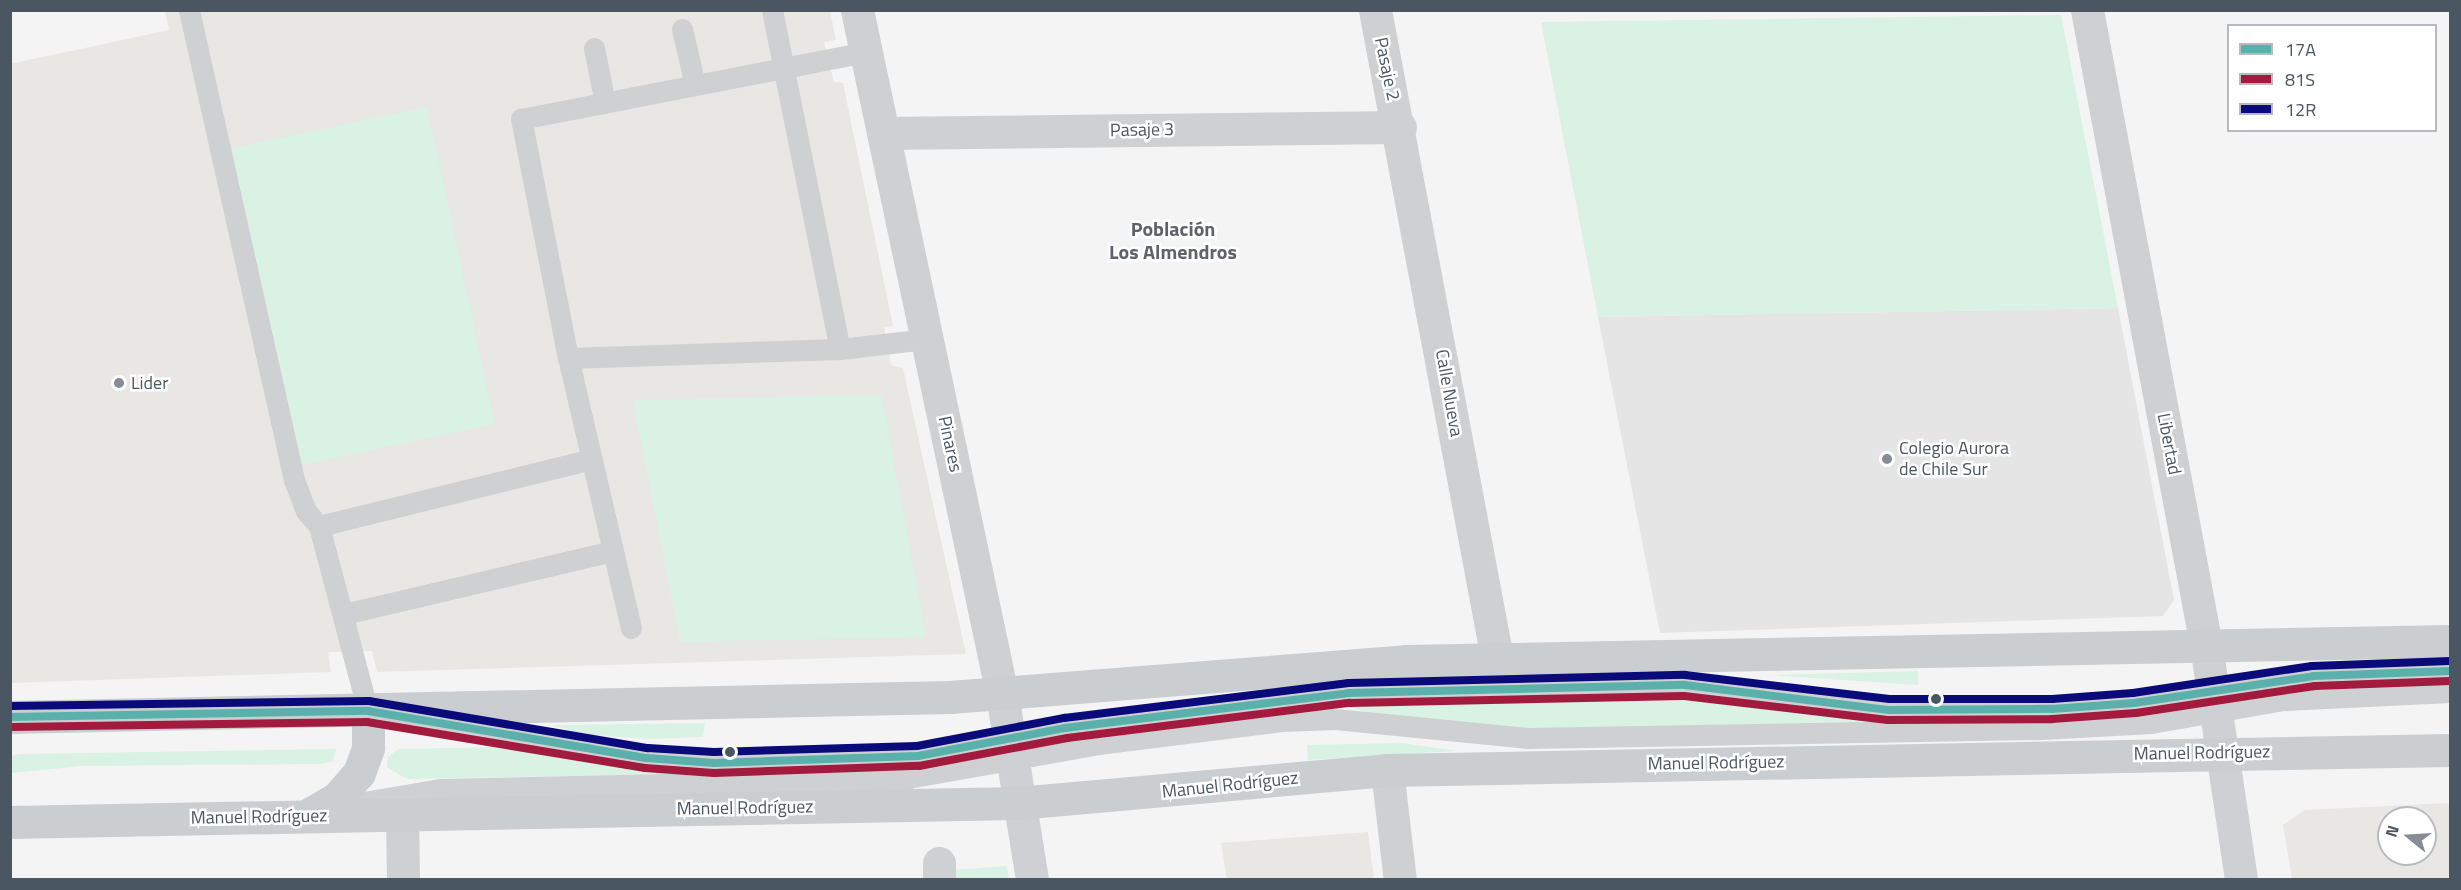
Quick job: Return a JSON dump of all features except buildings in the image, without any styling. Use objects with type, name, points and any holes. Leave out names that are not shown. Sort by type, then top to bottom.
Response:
[{"type":"main road","points":[[10,717],[368,711],[1002,694],[1326,666],[1497,658],[2451,641]]},
{"type":"main road","points":[[305,817],[337,798],[359,773],[368,748],[368,711]]},
{"type":"main road","name":"Manuel Rodríguez","points":[[10,822],[1018,803],[1387,770],[2220,752],[2451,750]]},
{"type":"street","name":"Pinares","points":[[857,10],[1002,694],[1032,879]]},
{"type":"street","name":"Pasaje 2","points":[[1375,10],[1400,127]]},
{"type":"street","name":"Libertad","points":[[2087,10],[2206,645],[2220,752],[2241,879]]},
{"type":"street","name":"Pasaje 3","points":[[883,133],[1400,127]]},
{"type":"street","name":"Calle Nueva","points":[[1400,127],[1497,658]]},
{"type":"street","points":[[1387,770],[1400,879]]},
{"type":"street","points":[[402,814],[403,879]]},
{"type":"lane","points":[[189,10],[294,480],[306,511],[319,526],[368,711],[681,762],[897,758],[1119,741],[1309,719],[1529,738],[2104,728],[2322,675],[2451,672]]},
{"type":"lane","points":[[772,10],[840,348]]},
{"type":"lane","points":[[682,29],[695,85]]},
{"type":"lane","points":[[594,48],[605,103]]},
{"type":"lane","points":[[631,628],[568,358],[520,118],[866,52]]},
{"type":"lane","points":[[568,358],[840,348],[927,339]]},
{"type":"lane","points":[[319,526],[592,459]]},
{"type":"lane","points":[[344,614],[613,551]]},
{"type":"lane","points":[[305,817],[362,801],[440,789],[868,780],[1246,703],[1414,690],[1685,685],[1859,708],[1930,711],[2100,707],[2451,692]]},
{"type":"shaded area","points":[[165,11],[830,11],[836,40],[824,42],[834,82],[843,83],[893,326],[884,327],[891,365],[903,368],[966,654],[377,672],[372,651],[328,652],[331,672],[11,683],[10,64],[169,30]]},
{"type":"shaded area","name":"Colegio Aurora de Chile Sur","points":[[2118,308],[2174,600],[2163,616],[1660,633],[1598,317]]},
{"type":"shaded area","points":[[2450,803],[2450,879],[2292,879],[2283,825],[2305,810],[2377,807],[2377,866],[2437,866],[2437,806],[2388,806]]},
{"type":"shaded area","points":[[1368,832],[1374,879],[1227,879],[1221,843]]},
{"type":"green space","points":[[2061,15],[2118,308],[1598,317],[1541,22]]},
{"type":"green space","points":[[427,107],[494,424],[297,466],[229,149]]},
{"type":"green space","points":[[881,395],[926,637],[680,642],[633,400]]},
{"type":"green space","points":[[1918,671],[1918,685],[1768,675]]},
{"type":"green space","points":[[1558,701],[1728,701],[1884,721],[1533,729],[1371,714],[1347,706]]},
{"type":"green space","points":[[705,723],[703,737],[646,739],[582,734],[552,725]]},
{"type":"green space","points":[[1402,743],[1457,751],[1308,760],[1307,745]]},
{"type":"green space","points":[[505,747],[549,750],[670,774],[407,779],[387,767],[388,757],[398,749]]},
{"type":"green space","points":[[336,749],[333,761],[322,764],[83,766],[11,773],[11,756],[20,754]]},
{"type":"green space","points":[[1007,866],[1009,879],[952,879],[952,870]]},
{"type":"transit line","name":"12R","points":[[10,706],[369,701],[648,748],[714,752],[917,746],[1064,718],[1349,683],[1685,675],[1890,699],[2052,699],[2133,693],[2312,666],[2450,661]]},
{"type":"transit line","name":"17A","points":[[10,717],[368,711],[647,758],[714,763],[918,756],[1065,728],[1349,693],[1685,685],[1889,710],[2052,709],[2134,703],[2314,676],[2450,671]]},
{"type":"transit line","name":"81S","points":[[10,727],[367,722],[645,768],[714,773],[919,766],[1067,738],[1350,703],[1684,696],[1888,720],[2052,719],[2136,713],[2315,686],[2450,681]]},
{"type":"place","name":"Lider","points":[[119,383]]},
{"type":"place","name":"Colegio Aurora de Chile Sur","points":[[1887,459]]},
{"type":"district","name":"Población Los Almendros","points":[[1173,240]]}]
